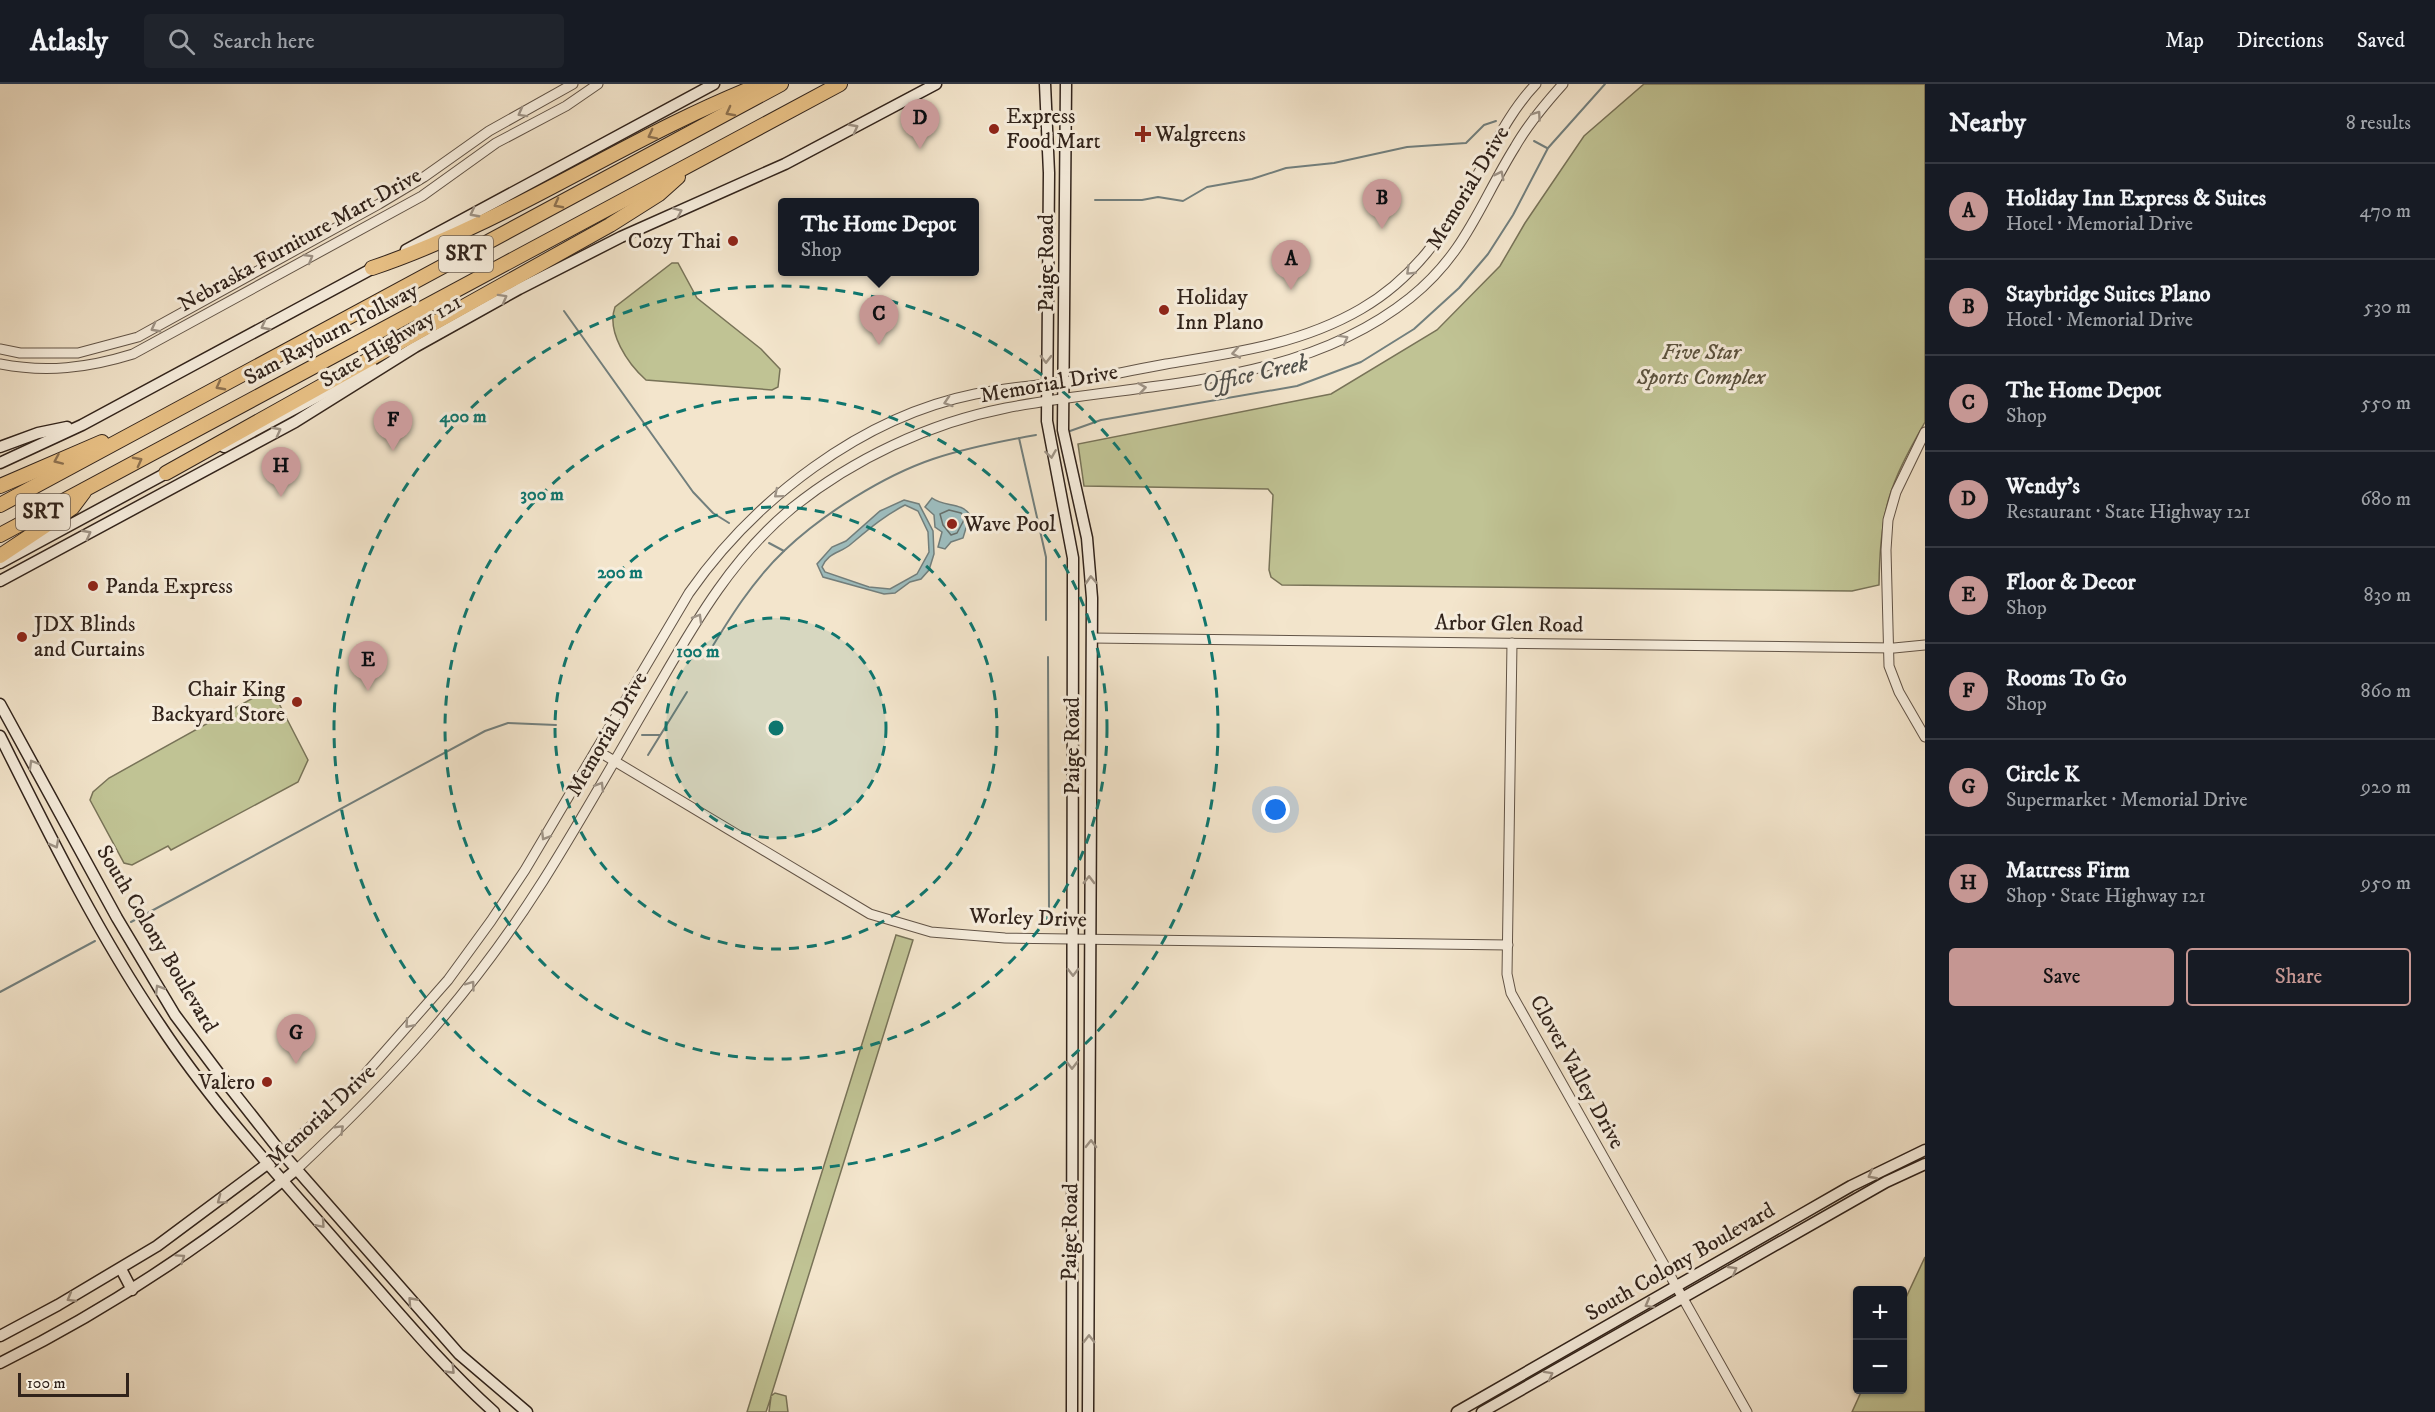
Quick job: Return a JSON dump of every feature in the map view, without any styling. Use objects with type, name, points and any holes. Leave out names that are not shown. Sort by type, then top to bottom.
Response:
[{"type":"highway","points":[[372,268],[409,256],[524,204],[650,136],[762,84]]},
{"type":"highway","name":"Sam Rayburn Tollway","points":[[0,505],[781,84]]},
{"type":"highway","name":"Sam Rayburn Tollway","points":[[0,535],[840,84]]},
{"type":"highway","points":[[166,472],[485,292],[610,225],[659,194],[693,163]]},
{"type":"highway","points":[[0,486],[78,451],[152,423]]},
{"type":"highway","points":[[0,561],[72,508],[86,489]]},
{"type":"main road","points":[[0,463],[82,425],[714,84]]},
{"type":"main road","name":"State Highway 121","points":[[0,581],[295,422],[416,347],[519,289],[612,241],[785,164],[936,84]]},
{"type":"main road","name":"Paige Road","points":[[1045,84],[1048,118],[1046,402],[1050,448],[1073,558],[1072,1406]]},
{"type":"main road","name":"Paige Road","points":[[1066,84],[1064,382],[1066,450],[1090,558],[1092,638],[1088,1412]]},
{"type":"main road","points":[[1048,224],[1065,224]]},
{"type":"main road","points":[[0,561],[166,472],[240,440],[358,374],[416,347]]},
{"type":"main road","points":[[0,447],[38,433],[82,425]]},
{"type":"main road","name":"South Colony Boulevard","points":[[0,704],[117,918],[175,1015],[282,1153],[459,1354],[527,1412]]},
{"type":"main road","name":"South Colony Boulevard","points":[[0,736],[97,924],[160,1025],[267,1164],[442,1360],[494,1412]]},
{"type":"main road","points":[[36,808],[50,794]]},
{"type":"main road","points":[[36,808],[56,805]]},
{"type":"main road","points":[[160,1025],[175,1015]]},
{"type":"main road","name":"South Colony Boulevard","points":[[1457,1412],[1851,1186],[1925,1150]]},
{"type":"main road","name":"Memorial Drive","points":[[0,1336],[121,1269],[157,1246],[282,1153]]},
{"type":"main road","name":"South Colony Boulevard","points":[[1482,1412],[1886,1182],[1925,1164]]},
{"type":"main road","name":"Memorial Drive","points":[[0,1363],[132,1290],[222,1229],[297,1169]]},
{"type":"main road","points":[[121,1269],[132,1290]]},
{"type":"main road","points":[[1492,1392],[1498,1403]]},
{"type":"main road","points":[[1072,1406],[1089,1397]]},
{"type":"street","name":"Nebraska Furniture Mart Drive","points":[[0,349],[28,353],[78,353],[138,337],[379,204],[424,177],[489,131],[573,84]]},
{"type":"street","name":"Nebraska Furniture Mart Drive","points":[[0,364],[45,370],[83,367],[133,354],[422,196],[496,143],[566,106],[598,84]]},
{"type":"street","name":"Memorial Drive","points":[[282,1153],[360,1080],[448,980],[525,870],[689,593],[712,561],[749,520],[780,492],[843,449],[905,416],[972,394],[1064,382],[1284,342],[1319,330],[1362,309],[1397,284],[1427,255],[1451,223],[1496,140],[1536,84]]},
{"type":"street","name":"Memorial Drive","points":[[297,1169],[343,1126],[421,1046],[464,993],[543,880],[706,603],[756,542],[789,510],[852,466],[914,436],[1000,409],[1290,362],[1327,348],[1371,324],[1410,298],[1444,265],[1473,227],[1513,149],[1540,109],[1563,84]]},
{"type":"street","points":[[1496,140],[1513,149]]},
{"type":"street","points":[[1284,342],[1290,362]]},
{"type":"street","points":[[1925,432],[1902,476],[1888,520],[1887,646],[1894,682],[1925,737]]},
{"type":"street","points":[[843,449],[852,466]]},
{"type":"street","name":"Arbor Glen Road","points":[[1092,638],[1925,645]]},
{"type":"street","name":"Clover Valley Drive","points":[[1512,643],[1508,974],[1513,999],[1747,1412]]},
{"type":"street","points":[[657,649],[676,655]]},
{"type":"street","points":[[657,649],[670,664]]},
{"type":"street","name":"Worley Drive","points":[[596,750],[870,914],[931,932],[971,937],[1508,945]]},
{"type":"green space","name":"Five Star Sports Complex","points":[[1644,84],[1925,84],[1925,422],[1902,464],[1888,500],[1881,537],[1879,585],[1852,591],[1282,585],[1271,577],[1269,570],[1273,495],[1268,489],[1084,486],[1078,444],[1331,394],[1437,330],[1500,266],[1525,223],[1584,136]]},
{"type":"green space","points":[[672,263],[678,263],[697,298],[761,349],[780,369],[778,387],[772,390],[646,380],[632,365],[616,337],[613,317],[615,307]]},
{"type":"green space","points":[[271,688],[308,760],[298,782],[171,850],[168,846],[132,865],[124,863],[90,800],[93,792],[109,778]]},
{"type":"green space","points":[[896,935],[913,940],[771,1396],[775,1393],[786,1396],[788,1412],[769,1412],[771,1397],[766,1412],[747,1412]]},
{"type":"green space","points":[[1925,1257],[1925,1412],[1852,1412],[1860,1394],[1907,1394],[1907,1295]]},
{"type":"water","name":"Wave Pool","points":[[932,498],[942,503],[958,506],[970,515],[963,538],[951,542],[945,549],[938,547],[942,532],[935,527],[934,515],[925,507]]},
{"type":"water","points":[[904,500],[919,504],[933,531],[934,554],[929,570],[921,579],[910,582],[895,593],[884,594],[823,577],[817,564],[832,547],[846,541],[880,511]],"holes":[[[905,505],[918,511],[928,532],[929,552],[917,574],[890,589],[869,587],[825,572],[822,567],[828,558],[847,547],[890,514]]]},
{"type":"waterway","name":"Office Creek","points":[[1070,431],[1101,420],[1297,386],[1361,362],[1414,329],[1459,288],[1488,254],[1513,215],[1548,148],[1605,84]]},
{"type":"waterway","points":[[1095,200],[1142,200],[1158,197],[1183,201],[1207,187],[1252,179],[1286,168],[1334,163],[1407,147],[1466,143],[1484,125],[1496,121]]},
{"type":"waterway","points":[[1534,141],[1547,148]]},
{"type":"waterway","points":[[564,311],[693,492],[713,513],[729,523]]},
{"type":"waterway","points":[[706,657],[762,574],[800,536],[835,510],[874,486],[914,466],[958,451],[1036,435]]},
{"type":"waterway","points":[[1019,438],[1046,557],[1046,620]]},
{"type":"waterway","points":[[769,543],[784,551]]},
{"type":"waterway","points":[[1048,657],[1049,909]]},
{"type":"waterway","points":[[648,755],[687,692]]},
{"type":"waterway","points":[[131,922],[485,731],[508,723],[556,725]]},
{"type":"waterway","points":[[642,735],[660,735]]},
{"type":"waterway","points":[[0,992],[95,941]]},
{"type":"place","name":"Express Food Mart","points":[[994,129]]},
{"type":"place","name":"Walgreens","points":[[1143,134]]},
{"type":"place","name":"Wendy's","points":[[920,149]]},
{"type":"place","name":"Staybridge Suites Plano","points":[[1382,229]]},
{"type":"place","name":"Cozy Thai","points":[[733,241]]},
{"type":"place","name":"Holiday Inn Express & Suites","points":[[1291,290]]},
{"type":"place","name":"Holiday Inn Plano","points":[[1164,310]]},
{"type":"place","name":"The Home Depot","points":[[879,345]]},
{"type":"place","name":"Rooms To Go","points":[[393,451]]},
{"type":"place","name":"Mattress Firm","points":[[281,497]]},
{"type":"place","name":"Wave Pool","points":[[952,524]]},
{"type":"place","name":"Panda Express","points":[[93,586]]},
{"type":"place","name":"JDX Blinds and Curtains","points":[[22,637]]},
{"type":"place","name":"Floor & Decor","points":[[368,691]]},
{"type":"place","name":"Chair King Backyard Store","points":[[297,702]]},
{"type":"place","name":"Circle K","points":[[296,1064]]},
{"type":"place","name":"Valero","points":[[267,1082]]}]
